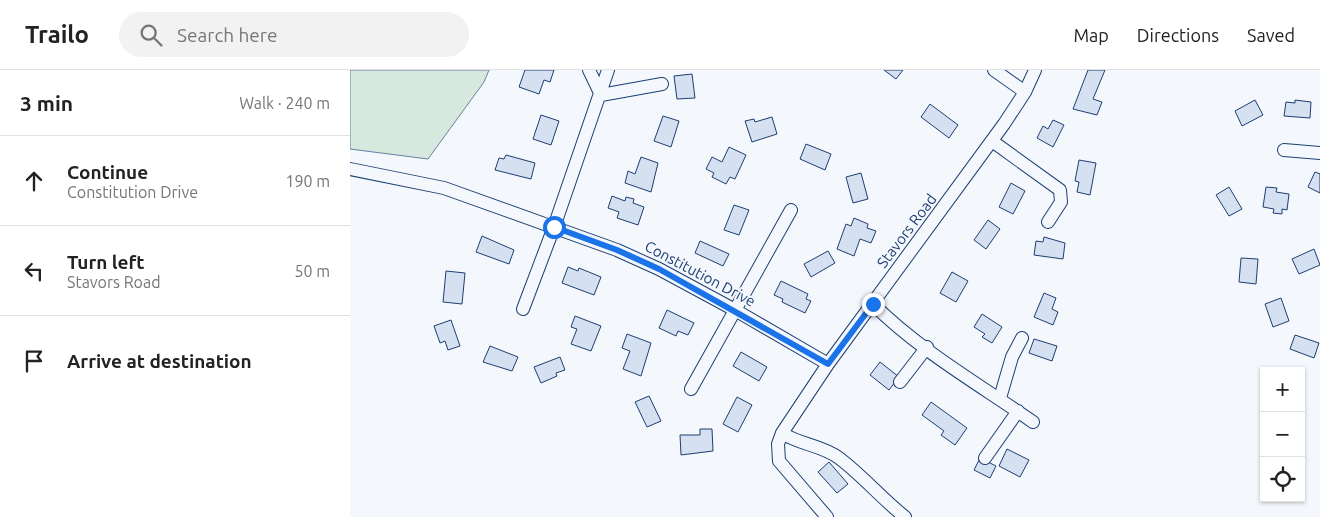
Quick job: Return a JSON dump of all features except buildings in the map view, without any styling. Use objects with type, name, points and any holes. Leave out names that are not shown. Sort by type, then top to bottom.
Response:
[{"type":"street","points":[[589,70],[601,95]]},
{"type":"street","points":[[523,309],[601,95],[608,70]]},
{"type":"street","points":[[994,70],[1025,92]]},
{"type":"street","name":"Stavors Road","points":[[827,517],[779,462],[778,444],[782,433],[828,364],[992,141],[1025,92],[1036,70]]},
{"type":"street","points":[[601,95],[662,84]]},
{"type":"street","points":[[992,141],[1060,190],[1062,202],[1048,222]]},
{"type":"street","points":[[1284,150],[1320,153]]},
{"type":"street","name":"Constitution Drive","points":[[350,169],[444,188],[626,254],[736,310],[828,364]]},
{"type":"street","points":[[691,390],[791,210]]},
{"type":"street","points":[[873,304],[888,318],[927,347],[1033,422]]},
{"type":"street","points":[[1000,398],[1012,357],[1022,338]]},
{"type":"street","points":[[900,382],[927,347]]},
{"type":"street","points":[[984,458],[1018,411]]},
{"type":"street","points":[[782,433],[792,440],[825,450],[838,458],[905,517]]},
{"type":"shaded area","points":[[350,70],[489,70],[484,82],[428,159],[350,149]]},
{"type":"route","points":[[554,227],[617,250],[659,269],[736,310],[828,364],[873,304]]}]
